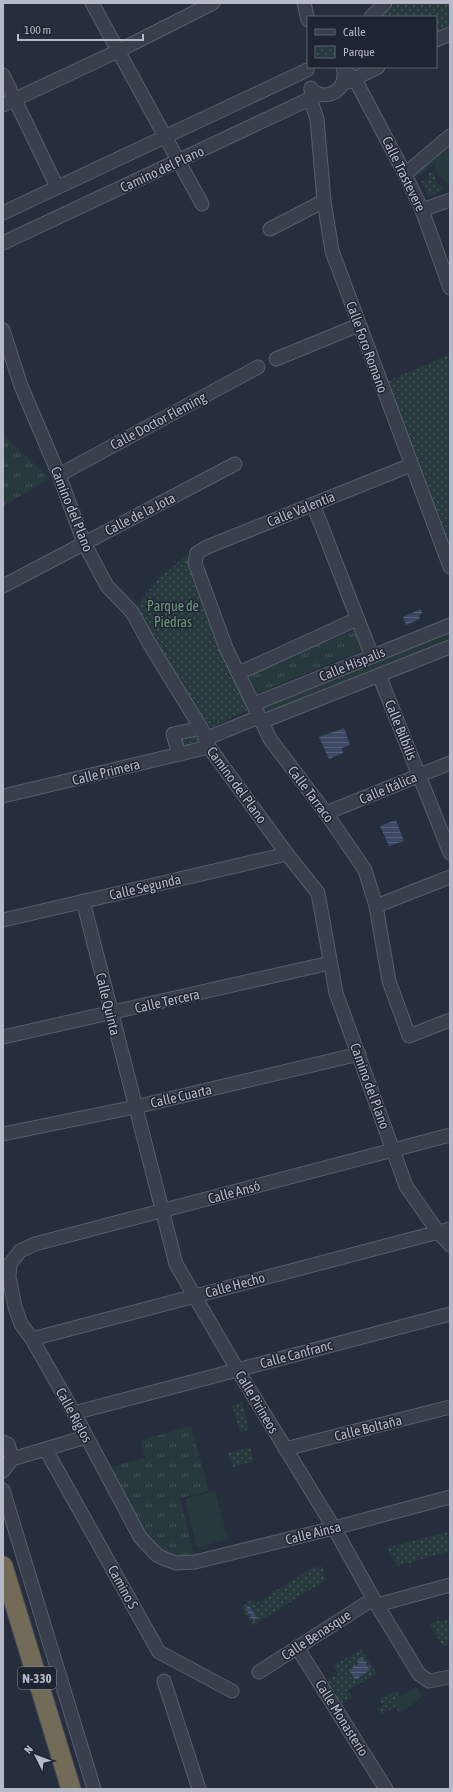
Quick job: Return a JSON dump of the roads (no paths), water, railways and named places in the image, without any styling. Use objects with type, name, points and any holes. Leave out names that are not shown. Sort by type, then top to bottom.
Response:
[{"type":"highway","name":"N-330","points":[[3,1566],[71,1789]]},
{"type":"street","points":[[92,3],[180,161],[202,204]]},
{"type":"street","points":[[304,3],[307,16]]},
{"type":"street","points":[[372,16],[384,3]]},
{"type":"street","points":[[9,102],[118,51],[205,5]]},
{"type":"street","points":[[437,40],[450,34]]},
{"type":"street","name":"Camino del Plano","points":[[3,213],[166,137],[307,68]]},
{"type":"street","name":"Calle Foro Romano","points":[[307,68],[307,82],[317,94],[317,118],[324,201],[332,251],[450,567]]},
{"type":"street","points":[[343,68],[345,76],[343,85]]},
{"type":"street","name":"Calle Trastevere","points":[[344,68],[354,78],[405,174],[422,210],[450,288]]},
{"type":"street","name":"Camino del Plano","points":[[3,243],[180,161],[317,94],[336,92],[343,85],[354,78],[376,68]]},
{"type":"street","points":[[3,75],[9,102],[57,188]]},
{"type":"street","points":[[405,174],[450,136]]},
{"type":"street","points":[[422,210],[450,200]]},
{"type":"street","points":[[270,228],[324,201]]},
{"type":"street","points":[[276,359],[359,325]]},
{"type":"street","name":"Camino del Plano","points":[[3,330],[21,386],[59,475],[84,543],[108,586],[132,612],[149,644],[205,738],[287,854],[318,893],[336,993],[406,1186],[444,1230],[450,1245]]},
{"type":"street","name":"Calle Doctor Fleming","points":[[59,475],[258,367]]},
{"type":"street","name":"Calle de la Jota","points":[[3,586],[235,464]]},
{"type":"street","name":"Calle Valentia","points":[[195,558],[197,553],[207,547],[411,465]]},
{"type":"street","points":[[313,504],[372,656]]},
{"type":"street","name":"Calle Tarraco","points":[[195,558],[195,563],[226,648],[270,739],[326,813],[365,870],[376,906],[389,981],[409,1036],[450,1020]]},
{"type":"street","points":[[239,673],[357,619]]},
{"type":"street","name":"Calle Hispalis","points":[[254,704],[450,625]]},
{"type":"street","name":"Calle Hispalis","points":[[205,738],[379,675],[450,646]]},
{"type":"street","name":"Calle Bilbilis","points":[[379,675],[450,853]]},
{"type":"street","points":[[179,754],[173,734],[205,738]]},
{"type":"street","name":"Calle Primera","points":[[3,796],[179,754],[205,738]]},
{"type":"street","name":"Calle Itálica","points":[[326,813],[450,763]]},
{"type":"street","name":"Calle Segunda","points":[[3,920],[287,854]]},
{"type":"street","points":[[376,906],[450,877]]},
{"type":"street","name":"Calle Quinta","points":[[83,901],[135,1107]]},
{"type":"street","name":"Calle Tercera","points":[[3,1037],[111,1014],[330,963]]},
{"type":"street","name":"Calle Cuarta","points":[[3,1134],[135,1107],[359,1054]]},
{"type":"street","name":"Calle Pirineos","points":[[135,1107],[176,1264],[237,1369],[334,1528],[375,1602],[419,1674],[429,1681],[450,1676]]},
{"type":"street","name":"Calle Ansó","points":[[20,1251],[35,1244],[450,1136]]},
{"type":"street","name":"Calle Hecho","points":[[32,1339],[444,1230]]},
{"type":"street","name":"Calle Riglos","points":[[20,1251],[10,1264],[9,1277],[15,1306],[21,1324],[32,1339],[74,1413],[140,1536],[156,1555],[176,1563]]},
{"type":"street","name":"Calle Canfranc","points":[[74,1413],[450,1314]]},
{"type":"street","name":"Calle Boltaña","points":[[285,1449],[450,1407]]},
{"type":"street","points":[[3,1471],[12,1459],[86,1437]]},
{"type":"street","points":[[3,1442],[8,1444],[12,1459]]},
{"type":"street","name":"Camino S","points":[[46,1450],[159,1652],[232,1691]]},
{"type":"street","points":[[3,1490],[94,1789]]},
{"type":"street","name":"Calle Ainsa","points":[[176,1563],[195,1562],[334,1528],[450,1497]]},
{"type":"street","name":"Calle Benasque","points":[[259,1672],[375,1602],[450,1585]]},
{"type":"street","name":"Calle Monasterio","points":[[297,1648],[386,1789]]},
{"type":"street","points":[[164,1681],[199,1789]]},
{"type":"water","points":[[421,609],[422,613],[419,616],[420,619],[406,625],[403,617]]},
{"type":"water","points":[[344,728],[350,745],[342,748],[343,753],[329,759],[319,737]]},
{"type":"water","points":[[396,820],[404,841],[389,846],[380,826]]},
{"type":"water","points":[[249,1606],[257,1618],[254,1621],[245,1609]]},
{"type":"water","points":[[362,1657],[370,1670],[355,1680],[349,1670],[359,1664],[357,1660]]},
{"type":"park label","name":"Parque de Piedras","points":[[173,614]]}]
